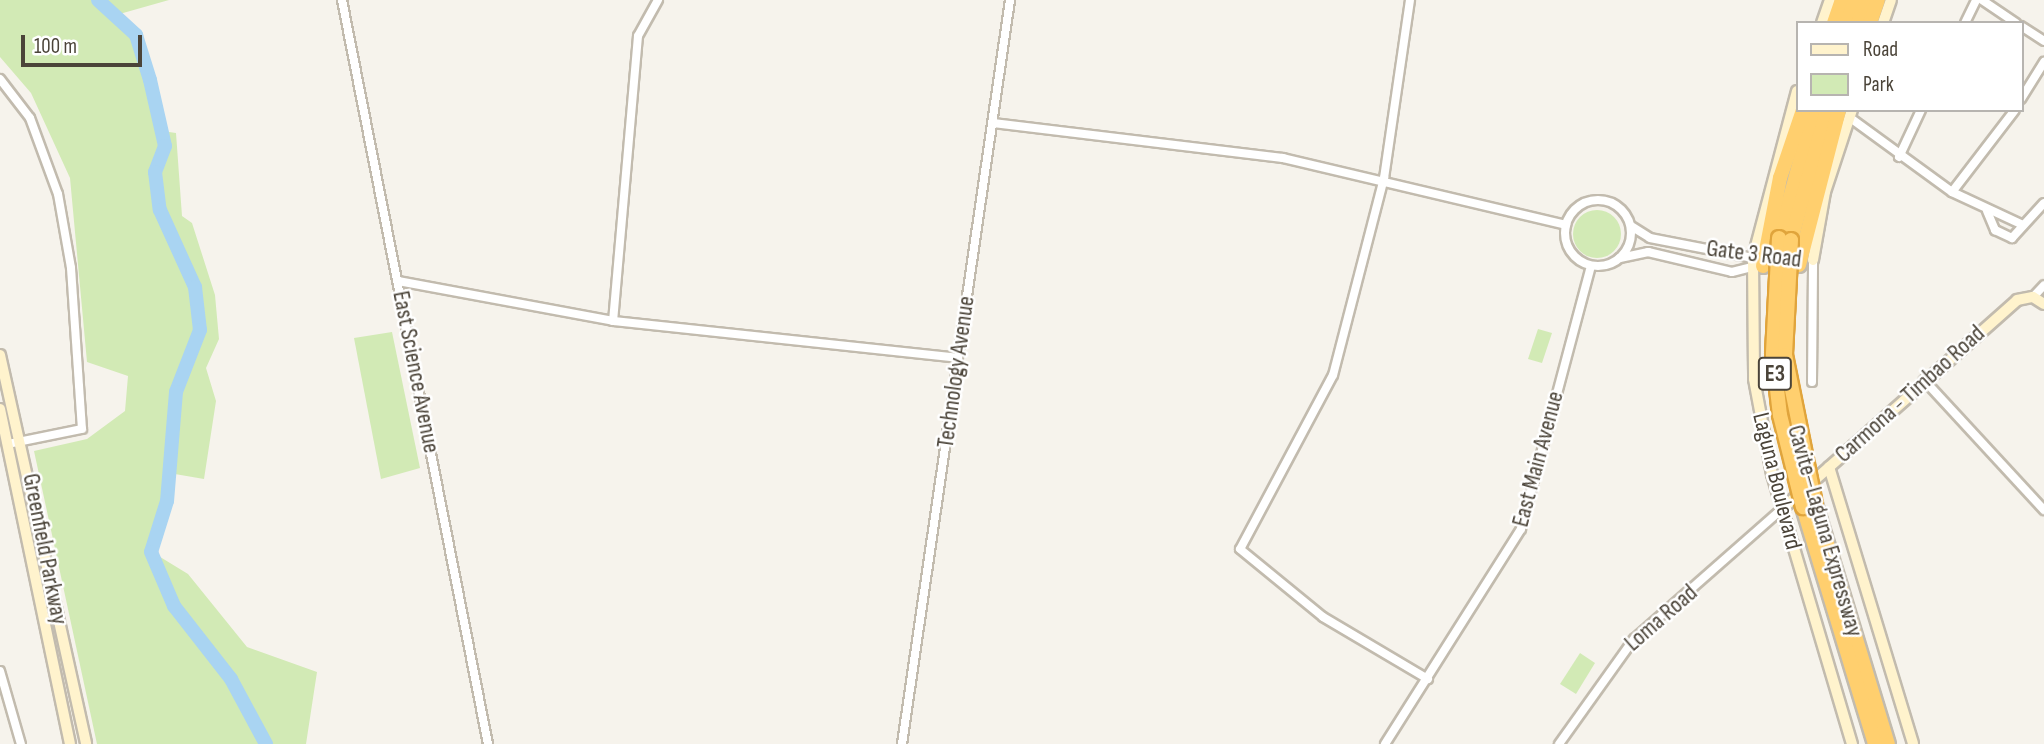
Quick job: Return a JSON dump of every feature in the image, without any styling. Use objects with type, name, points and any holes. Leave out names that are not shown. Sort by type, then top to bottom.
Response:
[{"type":"highway","points":[[1835,21],[1842,0]]},
{"type":"highway","points":[[1848,21],[1855,0]]},
{"type":"highway","points":[[1859,21],[1867,0]]},
{"type":"highway","points":[[1871,21],[1878,0]]},
{"type":"highway","points":[[1758,262],[1780,178],[1801,112]]},
{"type":"highway","name":"Cavite–Laguna Expressway","points":[[1814,112],[1785,239],[1785,355],[1809,505],[1875,744]]},
{"type":"highway","name":"Cavite–Laguna Expressway","points":[[1785,239],[1826,112]]},
{"type":"highway","points":[[1804,260],[1846,113]]},
{"type":"highway","name":"Cavite–Laguna Expressway","points":[[1809,505],[1888,744]]},
{"type":"main road","points":[[1823,21],[1830,0]]},
{"type":"main road","points":[[1884,21],[1891,0]]},
{"type":"main road","name":"Laguna Boulevard","points":[[1796,95],[1758,262],[1757,402],[1782,509],[1852,744]]},
{"type":"main road","name":"Gate 3 Road","points":[[1758,262],[1804,260]]},
{"type":"main road","points":[[2033,297],[2044,304]]},
{"type":"main road","name":"Carmona - Timbao Road","points":[[1782,509],[2017,300],[2033,297]]},
{"type":"main road","name":"Greenfield Parkway","points":[[0,355],[23,442],[86,744]]},
{"type":"main road","name":"Greenfield Parkway","points":[[0,409],[70,744]]},
{"type":"main road","points":[[1829,467],[1913,744]]},
{"type":"street","name":"East Science Avenue","points":[[342,0],[488,744]]},
{"type":"street","points":[[612,321],[638,36],[658,0]]},
{"type":"street","name":"Technology Avenue","points":[[902,744],[1010,0]]},
{"type":"street","points":[[1410,0],[1384,178],[1333,375],[1240,549],[1322,617],[1428,679]]},
{"type":"street","points":[[1966,21],[1976,0]]},
{"type":"street","points":[[1982,0],[2014,21]]},
{"type":"street","points":[[2023,27],[2044,41]]},
{"type":"street","points":[[2023,96],[2044,62]]},
{"type":"street","points":[[0,79],[30,118],[58,194],[71,268],[82,429],[8,444]]},
{"type":"street","points":[[1899,157],[1920,112]]},
{"type":"street","points":[[1952,192],[2013,112]]},
{"type":"street","points":[[1846,113],[1899,157],[1952,192],[1987,211],[2023,225]]},
{"type":"street","points":[[993,123],[1283,158],[1384,178],[1566,225]]},
{"type":"street","points":[[1595,200],[1620,208],[1631,226],[1620,258],[1591,266],[1569,250],[1566,225],[1578,206],[1595,200]]},
{"type":"street","points":[[1987,211],[2002,238],[2011,238],[2044,203]]},
{"type":"street","name":"Gate 3 Road","points":[[1631,226],[1650,238],[1758,262]]},
{"type":"street","name":"Gate 3 Road","points":[[1620,258],[1648,252],[1732,271],[1758,262]]},
{"type":"street","points":[[1804,260],[1812,382]]},
{"type":"street","name":"East Main Avenue","points":[[1385,744],[1521,530],[1591,266]]},
{"type":"street","points":[[398,281],[612,321],[958,358]]},
{"type":"street","points":[[2033,297],[2044,285]]},
{"type":"street","points":[[1924,380],[2044,510]]},
{"type":"street","name":"Loma Road","points":[[1559,744],[1633,639],[1782,509]]},
{"type":"street","points":[[0,673],[22,744]]},
{"type":"green space","points":[[0,0],[169,0],[116,15],[136,35],[162,131],[176,133],[182,216],[192,223],[215,295],[219,339],[206,368],[216,401],[204,479],[169,473],[152,552],[188,574],[247,647],[317,672],[306,744],[97,744],[34,451],[87,439],[125,411],[128,376],[87,362],[70,178],[31,93],[0,57]]},
{"type":"green space","points":[[1597,210],[1614,217],[1621,234],[1614,251],[1597,258],[1580,251],[1573,234],[1580,217]]},
{"type":"green space","points":[[1538,329],[1552,333],[1542,363],[1528,359]]},
{"type":"green space","points":[[392,332],[420,468],[381,479],[354,338]]},
{"type":"green space","points":[[1580,653],[1595,663],[1576,694],[1560,684]]},
{"type":"waterway","points":[[98,0],[136,35],[150,80],[165,146],[155,172],[160,210],[195,287],[200,330],[176,392],[167,501],[151,552],[174,606],[231,679],[266,744]]}]
